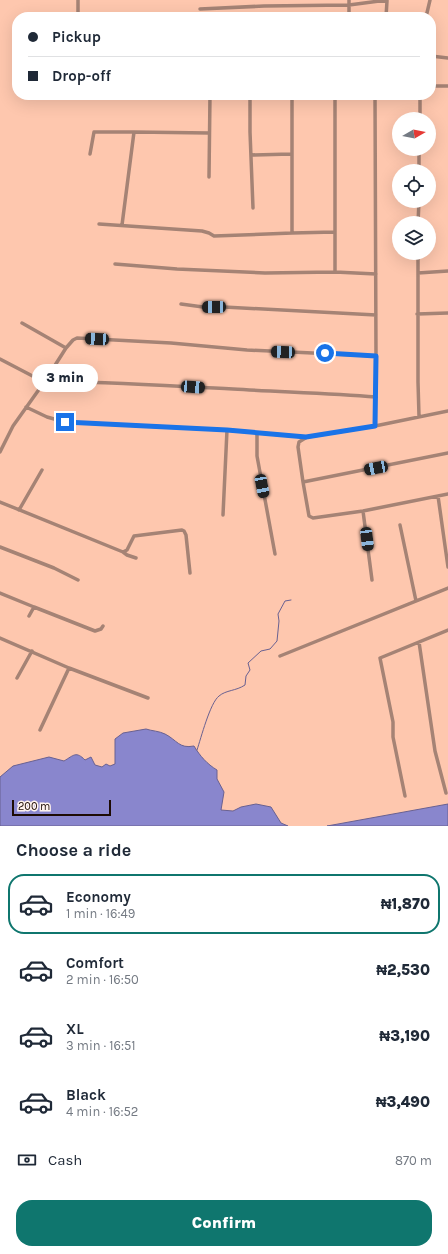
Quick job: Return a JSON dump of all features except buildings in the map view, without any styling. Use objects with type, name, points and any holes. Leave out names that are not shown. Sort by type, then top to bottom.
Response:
[{"type":"street","points":[[78,0],[78,12]]},
{"type":"street","points":[[349,0],[350,12]]},
{"type":"street","points":[[200,8],[349,5],[387,0],[386,12]]},
{"type":"street","points":[[427,12],[430,0]]},
{"type":"street","points":[[436,57],[448,58]]},
{"type":"street","points":[[436,86],[448,86]]},
{"type":"street","points":[[209,177],[210,100]]},
{"type":"street","points":[[250,100],[252,208]]},
{"type":"street","points":[[292,100],[292,233]]},
{"type":"street","points":[[335,100],[335,272]]},
{"type":"street","points":[[375,426],[376,100]]},
{"type":"street","points":[[420,100],[420,112]]},
{"type":"street","points":[[90,154],[94,132],[209,133]]},
{"type":"street","points":[[122,225],[134,132]]},
{"type":"street","points":[[251,155],[291,154]]},
{"type":"street","points":[[99,224],[202,231],[214,236],[335,232]]},
{"type":"street","points":[[418,260],[417,314],[419,416]]},
{"type":"street","points":[[114,264],[177,269],[265,273],[335,272],[376,274]]},
{"type":"street","points":[[418,273],[448,271]]},
{"type":"street","points":[[181,304],[203,307],[255,308],[376,315]]},
{"type":"street","points":[[417,314],[448,313]]},
{"type":"street","points":[[22,323],[66,348]]},
{"type":"street","points":[[0,452],[13,426],[66,348],[73,340],[77,338],[171,343],[247,350],[376,356]]},
{"type":"street","points":[[0,359],[44,382],[141,384],[280,392],[290,391],[376,397]]},
{"type":"street","points":[[26,407],[47,417],[65,422],[227,430],[306,437],[375,426],[448,411]]},
{"type":"street","points":[[223,515],[227,430]]},
{"type":"street","points":[[257,433],[257,456],[275,554]]},
{"type":"street","points":[[306,437],[299,442],[298,447],[310,516],[313,518],[363,511],[448,494]]},
{"type":"street","points":[[303,482],[448,453]]},
{"type":"street","points":[[19,510],[42,470]]},
{"type":"street","points":[[438,496],[448,567]]},
{"type":"street","points":[[0,502],[136,558]]},
{"type":"street","points":[[363,511],[372,580]]},
{"type":"street","points":[[400,525],[416,601]]},
{"type":"street","points":[[123,552],[127,550],[134,536],[138,534],[182,530],[186,535],[190,573]]},
{"type":"street","points":[[0,547],[54,568],[78,580]]},
{"type":"street","points":[[280,656],[448,588]]},
{"type":"street","points":[[0,593],[95,631],[101,629],[102,626]]},
{"type":"street","points":[[29,616],[34,607]]},
{"type":"street","points":[[405,796],[394,737],[393,722],[380,658],[448,630]]},
{"type":"street","points":[[0,638],[69,668],[148,698]]},
{"type":"street","points":[[419,642],[434,744],[446,794]]},
{"type":"street","points":[[17,678],[32,651]]},
{"type":"street","points":[[40,730],[69,668]]},
{"type":"shaded area","points":[[146,729],[165,734],[181,745],[189,747],[194,746],[204,760],[217,770],[217,779],[224,792],[221,810],[233,811],[241,807],[256,804],[271,807],[281,823],[288,826],[0,826],[0,777],[13,766],[49,757],[64,761],[77,755],[85,760],[91,757],[95,765],[102,767],[106,764],[110,766],[115,764],[115,739],[123,733]]},
{"type":"shaded area","points":[[448,804],[448,826],[327,826]]},
{"type":"waterway","points":[[197,750],[212,706],[222,694],[245,685],[246,676],[250,670],[248,663],[261,651],[270,649],[277,641],[279,621],[278,614],[285,601],[291,600]]},
{"type":"route","points":[[65,422],[168,426],[306,437],[375,426],[376,356],[325,353]]}]
